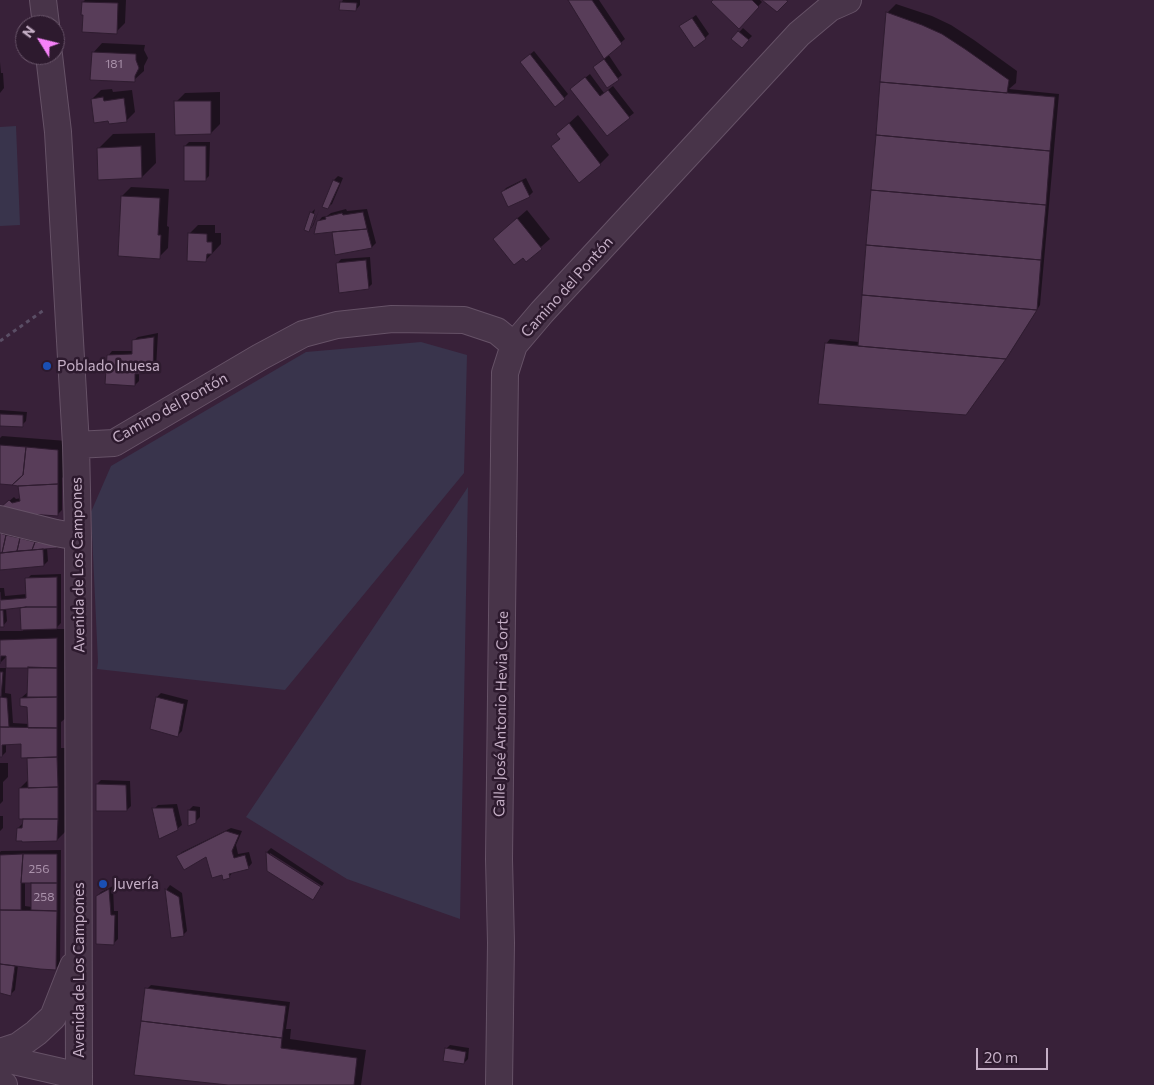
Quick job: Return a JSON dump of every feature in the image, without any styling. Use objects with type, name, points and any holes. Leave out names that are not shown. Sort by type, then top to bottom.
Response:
[{"type":"street","points":[[44,0],[45,15]]},
{"type":"street","name":"Camino del Pontón","points":[[76,445],[114,443],[302,334],[337,325],[392,319],[464,320],[497,331],[514,344],[799,34],[830,8],[848,0]]},
{"type":"street","name":"Avenida de Los Campones","points":[[50,65],[58,132],[76,445],[78,537],[79,1081]]},
{"type":"street","name":"Calle José Antonio Hevia Corte","points":[[499,1085],[501,943],[499,859],[505,373],[514,344]]},
{"type":"street","points":[[0,519],[78,537]]},
{"type":"street","points":[[0,1052],[18,1046],[53,1017],[79,952]]},
{"type":"street","points":[[0,1058],[79,1081]]},
{"type":"street","points":[[0,1082],[4,1085]]},
{"type":"path","points":[[0,341],[43,310],[68,308]]},
{"type":"shaded area","points":[[16,126],[20,225],[0,226],[0,127]]},
{"type":"shaded area","points":[[421,342],[467,355],[464,473],[285,690],[97,669],[91,512],[111,466],[306,352]]},
{"type":"shaded area","points":[[468,487],[460,919],[347,879],[246,817]]},
{"type":"building","points":[[568,0],[592,0],[622,44],[604,59]]},
{"type":"building","points":[[713,0],[752,0],[759,7],[739,29],[711,2]]},
{"type":"building","points":[[762,0],[786,0],[788,1],[777,12]]},
{"type":"building","points":[[82,2],[118,3],[117,34],[82,32]]},
{"type":"building","points":[[340,2],[357,3],[356,11],[339,10]]},
{"type":"building","points":[[886,12],[942,34],[965,49],[1009,80],[1007,93],[880,82]]},
{"type":"building","points":[[692,18],[706,39],[694,48],[679,26]]},
{"type":"building","points":[[738,31],[749,40],[742,48],[731,39]]},
{"type":"building","points":[[92,52],[136,54],[139,68],[135,76],[135,82],[90,80]]},
{"type":"building","points":[[530,54],[565,99],[555,107],[520,62]]},
{"type":"building","points":[[604,59],[619,80],[607,88],[593,67]]},
{"type":"building","points":[[585,77],[600,96],[608,90],[630,118],[607,136],[570,89]]},
{"type":"building","points":[[880,82],[1055,97],[1050,151],[876,135]]},
{"type":"building","points":[[103,97],[104,101],[124,98],[127,122],[109,124],[108,121],[94,123],[91,99]]},
{"type":"building","points":[[174,101],[211,101],[211,134],[175,135]]},
{"type":"building","points":[[569,123],[601,165],[579,183],[551,146],[560,139],[556,134]]},
{"type":"building","points":[[876,135],[1050,151],[1046,205],[871,190]]},
{"type":"building","points":[[141,146],[142,178],[98,180],[97,148]]},
{"type":"building","points":[[184,146],[206,146],[206,181],[184,181]]},
{"type":"building","points":[[333,180],[340,183],[328,209],[322,207]]},
{"type":"building","points":[[522,181],[530,197],[508,207],[501,192]]},
{"type":"building","points":[[871,190],[1046,205],[1041,260],[866,245]]},
{"type":"building","points":[[121,196],[160,198],[158,235],[161,235],[160,259],[118,256]]},
{"type":"building","points":[[310,212],[315,214],[309,232],[304,230]]},
{"type":"building","points":[[363,212],[367,229],[314,234],[317,221],[326,219],[325,217],[342,213],[343,215]]},
{"type":"building","points":[[517,218],[542,249],[526,262],[523,258],[514,265],[493,239]]},
{"type":"building","points":[[367,229],[372,248],[335,255],[332,232]]},
{"type":"building","points":[[188,233],[207,234],[207,242],[212,242],[212,254],[207,254],[206,262],[187,261]]},
{"type":"building","points":[[866,245],[1041,260],[1037,310],[862,295]]},
{"type":"building","points":[[366,260],[369,289],[339,293],[336,263]]},
{"type":"building","points":[[862,295],[1037,310],[1006,359],[858,346]]},
{"type":"building","points":[[154,337],[153,373],[135,374],[135,386],[105,384],[107,355],[132,354],[132,340]]},
{"type":"building","points":[[825,343],[1006,359],[966,415],[818,404]]},
{"type":"building","points":[[0,414],[23,415],[23,427],[0,426]]},
{"type":"building","points":[[0,445],[26,447],[23,475],[12,485],[0,484]]},
{"type":"building","points":[[26,447],[58,450],[58,484],[12,485],[23,475]]},
{"type":"building","points":[[58,484],[58,516],[0,512],[0,508],[9,500],[12,503],[20,501],[18,486]]},
{"type":"building","points":[[0,533],[6,535],[2,553],[0,553]]},
{"type":"building","points":[[6,535],[20,538],[17,551],[2,553]]},
{"type":"building","points":[[20,538],[35,542],[32,550],[17,551]]},
{"type":"building","points":[[35,542],[57,545],[57,548],[32,550]]},
{"type":"building","points":[[43,549],[44,566],[0,570],[0,553]]},
{"type":"building","points":[[57,577],[57,607],[26,607],[0,610],[0,592],[1,600],[26,598],[25,578]]},
{"type":"building","points":[[57,607],[57,629],[21,630],[20,608]]},
{"type":"building","points":[[0,610],[3,610],[4,627],[0,627]]},
{"type":"building","points":[[57,638],[57,668],[6,668],[6,656],[1,656],[0,664],[0,640]]},
{"type":"building","points":[[28,667],[57,668],[57,697],[27,697]]},
{"type":"building","points":[[0,672],[3,672],[1,697],[0,697]]},
{"type":"building","points":[[0,697],[7,698],[9,727],[0,727]]},
{"type":"building","points":[[57,697],[57,728],[28,728],[27,707],[20,706],[20,698]]},
{"type":"building","points":[[156,697],[184,704],[178,737],[150,729]]},
{"type":"building","points":[[0,727],[57,728],[57,757],[21,758],[21,744],[2,745],[2,757],[0,757]]},
{"type":"building","points":[[57,757],[58,787],[28,788],[27,758]]},
{"type":"building","points":[[96,784],[126,785],[127,811],[96,811]]},
{"type":"building","points":[[58,787],[58,819],[19,819],[19,788]]},
{"type":"building","points":[[152,808],[173,808],[178,830],[159,839]]},
{"type":"building","points":[[188,810],[196,811],[196,823],[188,826]]},
{"type":"building","points":[[23,819],[58,819],[57,841],[16,841],[17,828],[22,828]]},
{"type":"building","points":[[226,831],[239,835],[232,851],[234,858],[245,855],[249,869],[229,874],[230,878],[223,880],[222,875],[212,878],[206,857],[184,870],[176,856]]},
{"type":"building","points":[[266,852],[321,887],[313,900],[267,871]]},
{"type":"building","points":[[23,854],[21,910],[0,910],[0,855]]},
{"type":"building","points":[[23,854],[57,854],[57,883],[21,883]]},
{"type":"building","points":[[31,883],[57,883],[57,911],[31,910]]},
{"type":"building","points":[[109,889],[111,915],[115,915],[114,945],[96,944],[96,896]]},
{"type":"building","points":[[165,889],[179,897],[184,936],[171,938]]},
{"type":"building","points":[[0,910],[57,911],[56,970],[0,964]]},
{"type":"building","points":[[0,964],[15,966],[11,996],[0,993]]},
{"type":"building","points":[[145,988],[286,1006],[282,1038],[141,1021]]},
{"type":"building","points":[[141,1021],[282,1038],[281,1048],[357,1058],[354,1085],[228,1085],[134,1075]]},
{"type":"building","points":[[445,1048],[466,1052],[464,1064],[443,1061]]},
{"type":"place","name":"Poblado Inuesa","points":[[47,366]]},
{"type":"place","name":"Juvería","points":[[103,884]]}]
